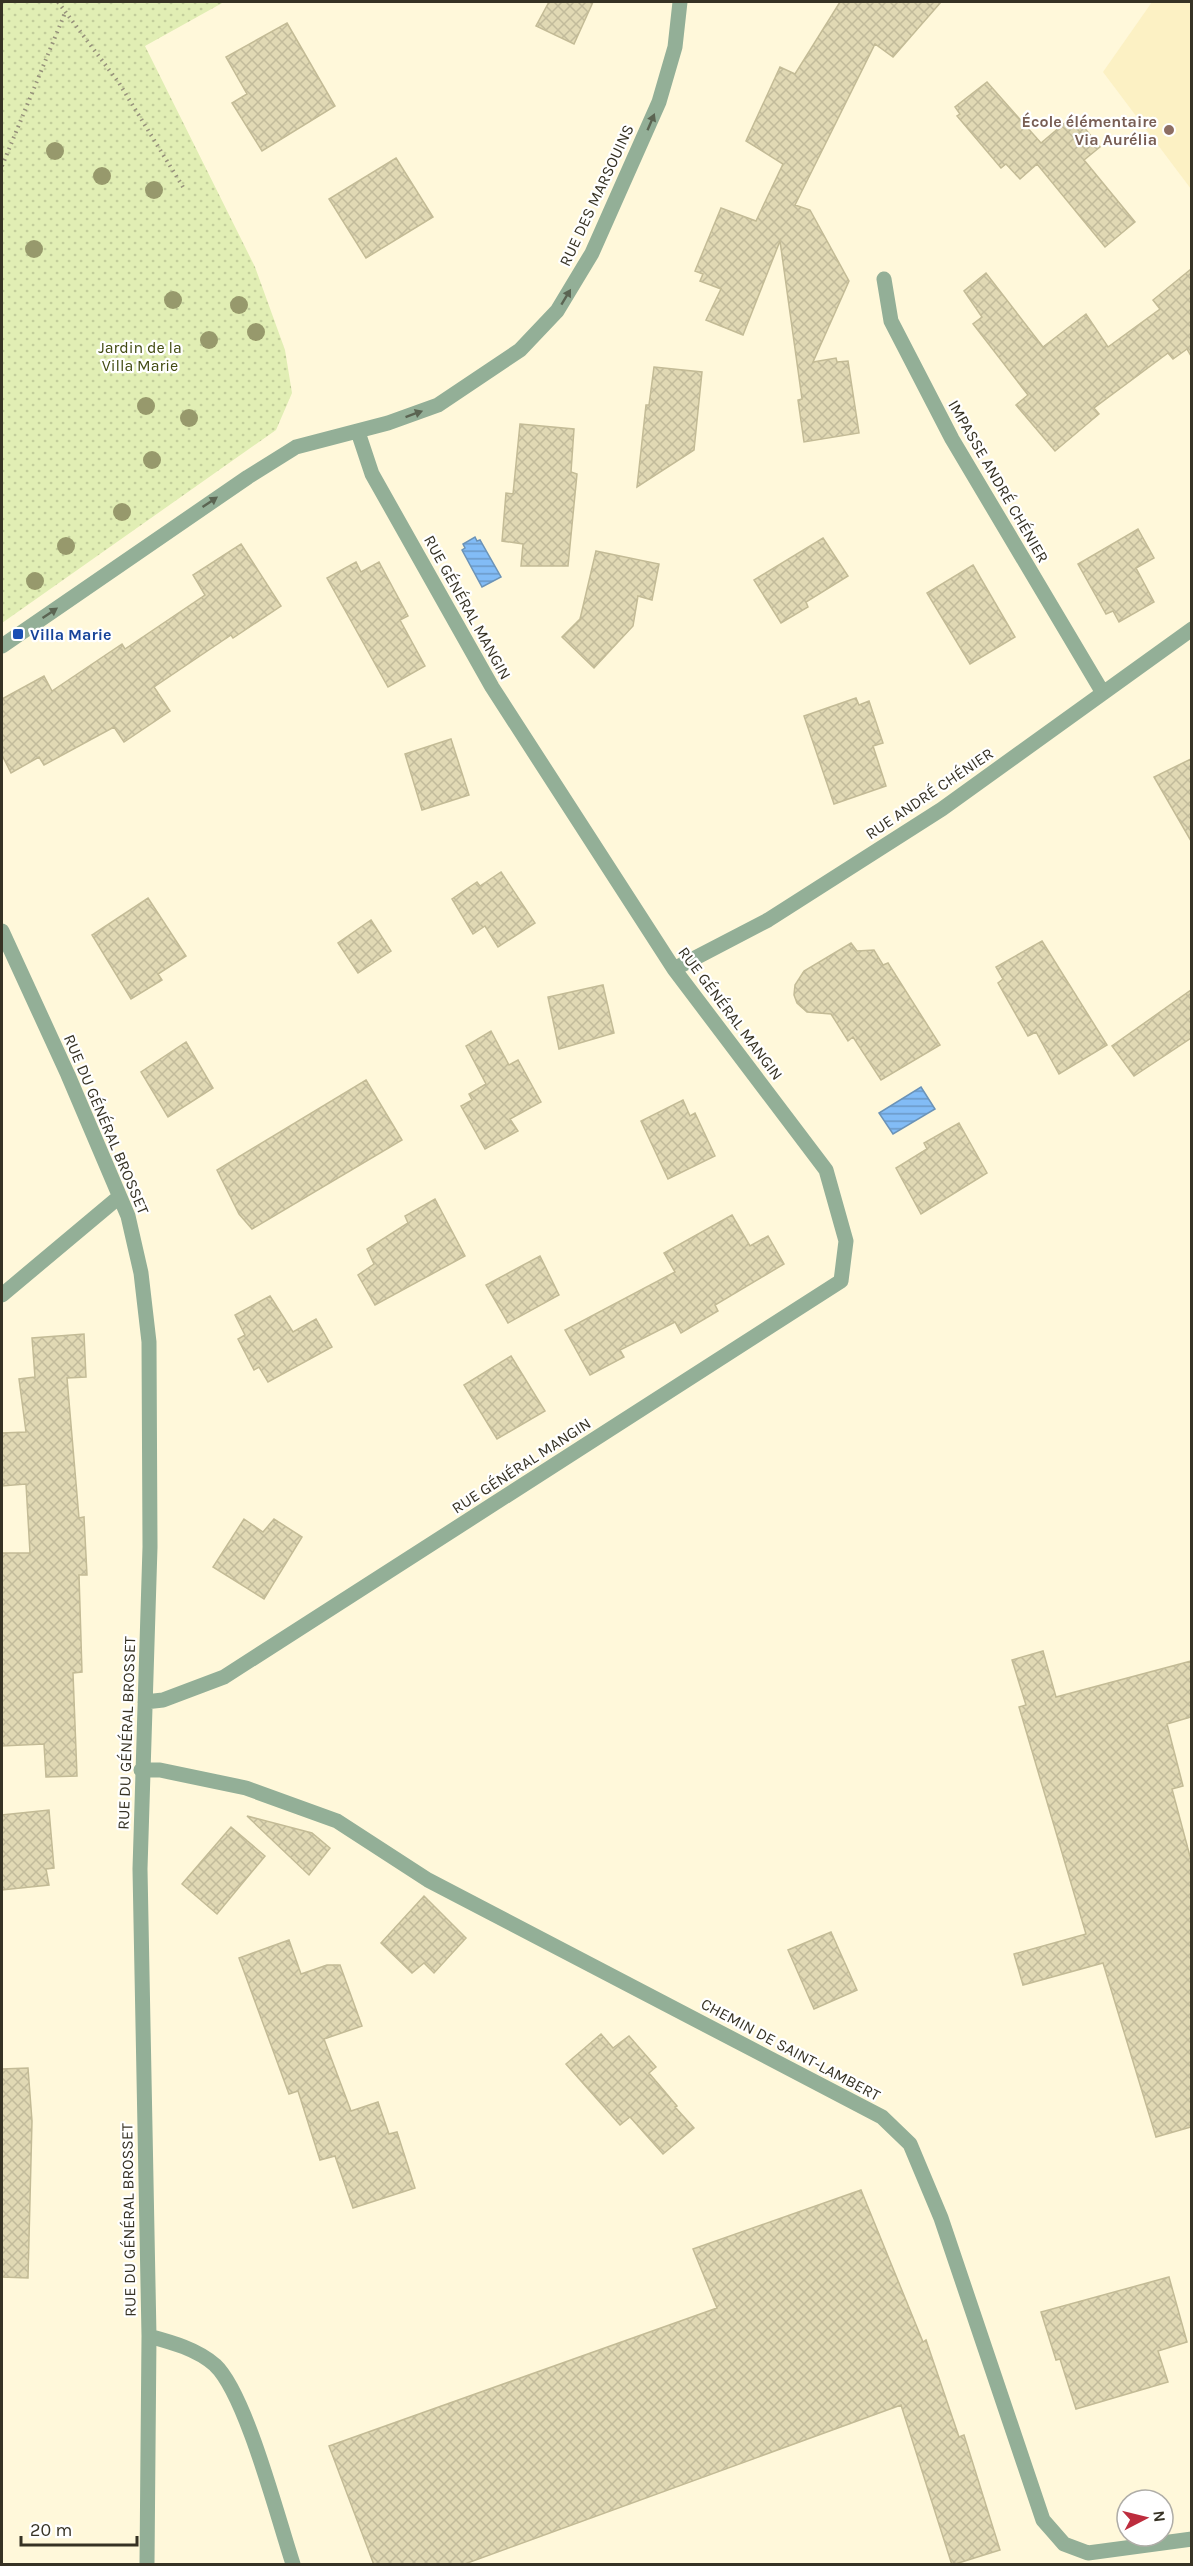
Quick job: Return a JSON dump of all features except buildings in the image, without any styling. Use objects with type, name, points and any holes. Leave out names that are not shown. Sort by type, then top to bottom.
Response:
[{"type":"street","name":"RUE DES MARSOUINS","points":[[358,432],[438,405],[520,350],[557,311],[592,253],[659,102],[675,47],[680,2]]},
{"type":"street","name":"IMPASSE ANDRÉ CHÉNIER","points":[[884,279],[891,321],[947,429],[1102,693]]},
{"type":"street","points":[[2,646],[248,477],[296,447],[358,432]]},
{"type":"street","name":"RUE GÉNÉRAL MANGIN","points":[[145,1702],[164,1700],[224,1677],[841,1281],[846,1241],[826,1170],[674,969],[492,687],[372,474],[358,432]]},
{"type":"street","name":"RUE ANDRÉ CHÉNIER","points":[[674,969],[768,920],[942,809],[1191,629]]},
{"type":"street","name":"RUE DU GÉNÉRAL BROSSET","points":[[2,931],[128,1216],[141,1273],[149,1342],[151,1535],[141,1770],[140,1869],[148,2336],[147,2565]]},
{"type":"street","points":[[2,1295],[119,1197]]},
{"type":"street","name":"CHEMIN DE SAINT-LAMBERT","points":[[141,1770],[160,1770],[246,1788],[337,1821],[428,1880],[882,2117],[910,2144],[941,2218],[1043,2520],[1064,2544],[1088,2553],[1191,2539]]},
{"type":"street","points":[[148,2336],[178,2344],[215,2366],[240,2404],[293,2565]]},
{"type":"path","points":[[58,2],[119,83],[183,187]]},
{"type":"path","points":[[2,166],[65,13]]},
{"type":"shaded area","name":"École élémentaire Via Aurélia","points":[[1152,2],[1191,2],[1191,189],[1103,72]]},
{"type":"green space","name":"Jardin de la Villa Marie","points":[[2,2],[224,2],[145,46],[255,267],[285,350],[292,393],[276,430],[2,623]]},
{"type":"water","points":[[475,537],[477,541],[480,540],[501,577],[482,587],[462,550],[465,548],[463,544]]},
{"type":"water","points":[[921,1087],[935,1109],[893,1134],[879,1113]]},
{"type":"place","name":"École élémentaire Via Aurélia","points":[[1169,130]]},
{"type":"place","name":"Villa Marie","points":[[18,634]]}]
